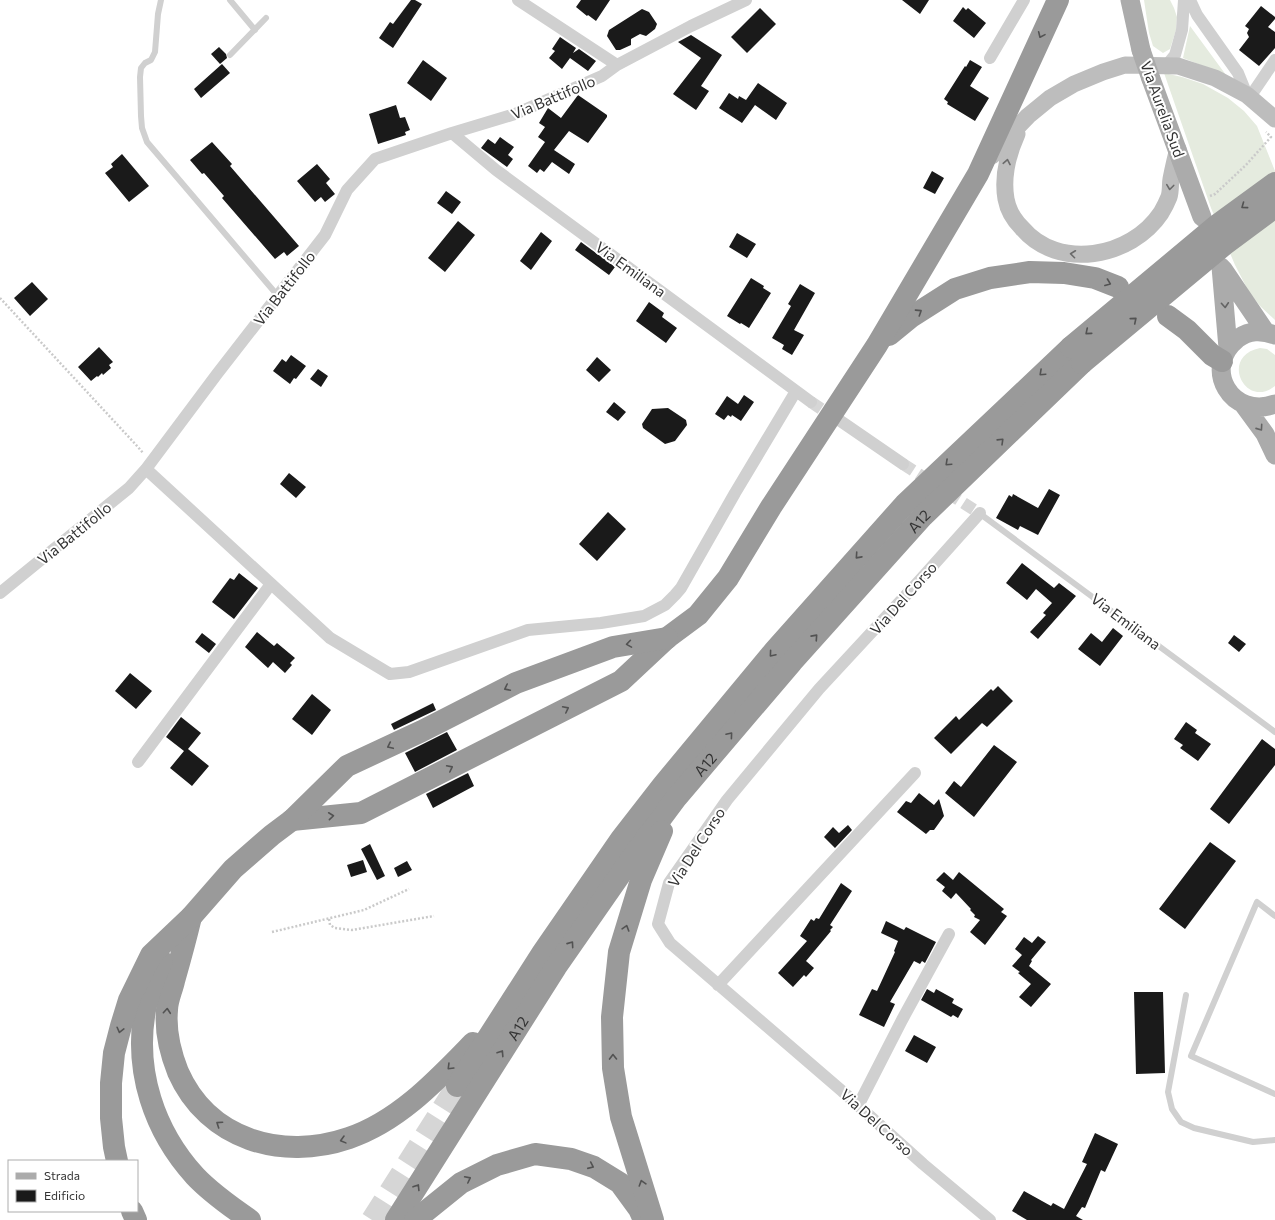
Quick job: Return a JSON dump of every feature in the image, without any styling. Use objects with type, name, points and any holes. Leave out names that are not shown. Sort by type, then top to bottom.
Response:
[{"type":"highway","points":[[292,820],[361,813],[621,680],[667,638],[698,614],[728,578],[771,508],[877,345],[978,174],[1058,0]]},
{"type":"highway","name":"A12","points":[[456,1086],[543,952],[621,839],[663,784],[775,650],[905,504],[1076,355],[1216,226],[1275,183]]},
{"type":"highway","name":"A12","points":[[396,1220],[556,966],[636,852],[677,797],[792,662],[923,516],[1076,355],[1275,207]]},
{"type":"highway","points":[[877,345],[911,317],[955,289],[990,278],[1030,272],[1064,272],[1095,278],[1118,287]]},
{"type":"highway","points":[[1168,316],[1187,330],[1212,355],[1225,354]]},
{"type":"highway","points":[[117,1160],[111,1118],[111,1083],[114,1054],[129,1000],[140,975],[152,955],[191,917],[233,869],[263,842],[292,820],[347,766],[422,731],[516,683],[613,647],[667,638]]},
{"type":"highway","points":[[653,1220],[621,1118],[613,1068],[612,1017],[619,952],[641,880],[677,797]]},
{"type":"highway","points":[[191,917],[167,1009],[167,1037],[173,1061],[183,1084],[197,1104],[215,1122],[237,1135],[264,1144],[291,1148],[318,1146],[350,1138],[378,1125],[401,1110],[427,1089],[506,1009]]},
{"type":"highway","points":[[191,917],[163,960],[152,985],[145,1009],[142,1034],[142,1057],[146,1083],[152,1107],[162,1130],[177,1153],[196,1177],[219,1198],[250,1220]]},
{"type":"highway","points":[[415,1220],[461,1183],[497,1165],[535,1154],[571,1159],[594,1167],[620,1184],[639,1208],[644,1220]]},
{"type":"main road","name":"Via Aurelia Sud","points":[[1130,0],[1141,50],[1199,208]]},
{"type":"main road","points":[[978,174],[1004,141],[1020,124],[1050,98],[1074,84],[1125,65],[1178,66],[1215,78],[1249,96],[1274,117]]},
{"type":"main road","points":[[1020,124],[1009,152],[1005,171],[1006,199],[1013,218],[1028,235],[1046,247],[1072,255],[1094,255],[1117,248],[1136,238],[1152,225],[1169,196],[1171,178],[1178,149]]},
{"type":"main road","points":[[1270,333],[1221,267],[1225,354],[1221,372],[1223,382],[1231,394],[1243,404],[1265,434],[1275,455]]},
{"type":"main road","points":[[1225,354],[1242,335],[1253,331],[1270,333]]},
{"type":"main road","points":[[1243,404],[1255,407],[1267,407],[1275,404]]},
{"type":"street","name":"Via Battifollo","points":[[518,0],[617,65]]},
{"type":"street","name":"Via Battifollo","points":[[0,593],[129,488],[146,469],[217,374],[325,235],[347,190],[375,160],[452,133],[515,114],[602,76],[617,65],[691,26],[746,0]]},
{"type":"street","points":[[990,58],[1024,0]]},
{"type":"street","points":[[1166,66],[1175,55],[1182,30],[1184,0]]},
{"type":"street","points":[[1190,0],[1197,16],[1238,73],[1249,96],[1275,60]]},
{"type":"street","name":"Via Emiliana","points":[[452,133],[496,170],[811,402]]},
{"type":"street","points":[[146,469],[330,638],[390,674],[409,672],[528,630],[601,623],[644,616],[665,605],[681,588],[742,480],[796,391]]},
{"type":"street","points":[[839,420],[903,464]]},
{"type":"street","name":"Via Del Corso","points":[[978,512],[920,580],[814,696],[727,800],[669,883],[658,924],[670,943],[923,1164],[990,1220]]},
{"type":"street","points":[[138,762],[271,584]]},
{"type":"street","points":[[718,985],[915,773]]},
{"type":"street","points":[[858,1106],[902,1020],[949,934]]},
{"type":"lane","points":[[161,0],[158,14],[156,52],[151,60],[145,63],[141,68],[140,78],[142,128],[147,142],[278,296]]},
{"type":"lane","points":[[230,0],[255,30]]},
{"type":"lane","points":[[230,55],[266,18]]},
{"type":"lane","name":"Via Emiliana","points":[[978,512],[1275,732]]},
{"type":"lane","points":[[1275,916],[1257,902],[1191,1056],[1275,1094]]},
{"type":"lane","points":[[1186,995],[1168,1092],[1172,1109],[1181,1122],[1194,1128],[1253,1142],[1275,1140]]},
{"type":"path","points":[[1199,208],[1246,165],[1271,137],[1261,128],[1274,117]]},
{"type":"path","points":[[0,298],[138,447],[145,456],[146,469]]},
{"type":"path","points":[[272,932],[364,910],[409,888]]},
{"type":"path","points":[[329,919],[330,925],[335,928],[352,930],[434,916]]},
{"type":"shaded area","points":[[1144,0],[1170,0],[1174,8],[1177,17],[1176,30],[1170,49],[1163,53],[1153,46],[1149,33]]},
{"type":"shaded area","points":[[1190,26],[1226,75],[1183,58]]},
{"type":"shaded area","points":[[1164,73],[1203,84],[1228,98],[1244,111],[1257,126],[1275,171],[1275,320],[1260,306],[1249,292],[1235,265],[1211,208]]},
{"type":"shaded area","points":[[1260,348],[1267,349],[1275,355],[1275,386],[1264,392],[1254,391],[1246,387],[1241,379],[1239,370],[1241,361],[1248,353]]},
{"type":"building","points":[[411,0],[415,0],[422,4],[393,48],[379,38],[390,22],[393,24]]},
{"type":"building","points":[[581,0],[610,0],[596,21],[576,7]]},
{"type":"building","points":[[902,0],[929,0],[920,14]]},
{"type":"building","points":[[1261,6],[1275,17],[1268,27],[1275,32],[1275,48],[1259,66],[1239,50],[1249,37],[1247,33],[1249,29],[1245,26]]},
{"type":"building","points":[[963,7],[966,10],[968,8],[986,23],[974,38],[953,21]]},
{"type":"building","points":[[760,8],[776,24],[747,53],[731,37]]},
{"type":"building","points":[[642,9],[649,12],[657,24],[655,29],[646,36],[640,34],[631,39],[631,45],[620,50],[616,50],[607,36],[609,30]]},
{"type":"building","points":[[691,35],[722,55],[701,86],[709,91],[696,110],[673,94],[701,58],[678,42]]},
{"type":"building","points":[[560,37],[576,48],[573,53],[579,49],[596,61],[588,71],[570,58],[562,69],[549,58],[555,51],[552,49]]},
{"type":"building","points":[[219,47],[226,54],[227,58],[220,64],[211,54]]},
{"type":"building","points":[[423,60],[447,78],[431,101],[407,83]]},
{"type":"building","points":[[970,60],[982,67],[970,86],[989,98],[975,121],[947,104],[948,102],[944,99]]},
{"type":"building","points":[[222,64],[230,73],[201,98],[194,89]]},
{"type":"building","points":[[758,83],[787,103],[776,120],[755,105],[742,123],[719,108],[729,93],[738,99],[739,96],[746,100]]},
{"type":"building","points":[[578,95],[607,115],[607,117],[588,143],[569,131],[554,150],[575,164],[569,174],[552,162],[544,172],[540,169],[537,173],[528,166],[545,142],[538,137],[545,127],[539,123],[548,108],[561,118]]},
{"type":"building","points":[[396,105],[400,118],[405,117],[410,130],[405,132],[406,135],[378,144],[369,114]]},
{"type":"building","points":[[500,137],[514,147],[508,155],[513,159],[507,167],[481,148],[488,139],[495,144]]},
{"type":"building","points":[[212,142],[232,164],[230,166],[299,246],[287,256],[284,252],[275,259],[222,198],[224,196],[204,173],[202,174],[190,160]]},
{"type":"building","points":[[122,154],[149,186],[129,202],[105,173],[113,167],[111,164]]},
{"type":"building","points":[[317,164],[330,179],[326,183],[335,194],[325,202],[321,197],[315,202],[297,181]]},
{"type":"building","points":[[932,171],[944,178],[935,194],[923,188]]},
{"type":"building","points":[[446,191],[461,202],[452,214],[437,203]]},
{"type":"building","points":[[458,221],[475,235],[445,272],[428,258]]},
{"type":"building","points":[[541,232],[552,241],[531,270],[520,261]]},
{"type":"building","points":[[737,233],[756,244],[747,258],[729,247]]},
{"type":"building","points":[[581,242],[615,267],[609,275],[575,250]]},
{"type":"building","points":[[751,278],[764,286],[763,288],[771,293],[749,328],[727,316]]},
{"type":"building","points":[[32,282],[48,299],[30,316],[14,298]]},
{"type":"building","points":[[800,284],[815,293],[794,330],[804,335],[792,355],[782,349],[784,345],[772,338],[791,306],[788,304]]},
{"type":"building","points":[[649,302],[664,313],[662,317],[677,328],[666,343],[636,321]]},
{"type":"building","points":[[99,347],[113,362],[109,365],[111,368],[103,375],[102,373],[91,381],[78,367]]},
{"type":"building","points":[[291,355],[306,366],[290,384],[273,371],[282,359],[286,362]]},
{"type":"building","points":[[597,357],[611,370],[599,382],[586,370]]},
{"type":"building","points":[[318,369],[328,376],[321,387],[310,379]]},
{"type":"building","points":[[744,395],[754,402],[741,421],[732,415],[731,417],[728,415],[724,420],[715,414],[727,396],[738,404]]},
{"type":"building","points":[[614,402],[626,412],[618,421],[606,412]]},
{"type":"building","points":[[668,408],[686,420],[687,425],[675,441],[665,444],[643,428],[642,424],[652,409]]},
{"type":"building","points":[[289,473],[306,487],[296,498],[280,484]]},
{"type":"building","points":[[1049,489],[1060,495],[1038,535],[1020,526],[1018,530],[996,518],[1009,495],[1012,497],[1013,494],[1038,508]]},
{"type":"building","points":[[608,512],[626,529],[597,561],[579,544]]},
{"type":"building","points":[[1022,563],[1054,588],[1059,583],[1076,596],[1038,639],[1030,632],[1046,615],[1043,613],[1052,603],[1036,589],[1027,600],[1006,583]]},
{"type":"building","points":[[239,573],[258,588],[234,619],[212,602],[230,578],[234,580]]},
{"type":"building","points":[[1113,628],[1123,636],[1100,666],[1078,649],[1091,633],[1102,642]]},
{"type":"building","points":[[257,632],[274,646],[277,643],[295,658],[290,663],[292,665],[285,673],[273,662],[268,668],[245,647]]},
{"type":"building","points":[[202,633],[216,644],[209,653],[195,642]]},
{"type":"building","points":[[1234,635],[1246,644],[1239,652],[1228,643]]},
{"type":"building","points":[[130,673],[152,691],[136,709],[115,691]]},
{"type":"building","points":[[998,686],[1013,701],[987,727],[982,723],[951,754],[934,738],[956,716],[959,720],[991,689],[993,691]]},
{"type":"building","points":[[312,694],[331,710],[312,735],[292,719]]},
{"type":"building","points":[[433,703],[436,710],[394,730],[391,724]]},
{"type":"building","points":[[181,717],[201,733],[188,749],[209,766],[192,786],[170,768],[184,751],[166,737]]},
{"type":"building","points":[[1186,722],[1197,730],[1195,733],[1211,744],[1198,761],[1180,748],[1183,745],[1174,739]]},
{"type":"building","points":[[447,732],[457,750],[415,772],[405,753]]},
{"type":"building","points":[[1262,739],[1275,749],[1275,765],[1229,824],[1210,809]]},
{"type":"building","points":[[994,745],[1017,762],[974,817],[945,793],[954,781],[961,787]]},
{"type":"building","points":[[468,773],[474,786],[433,808],[426,794]]},
{"type":"building","points":[[919,793],[934,805],[939,799],[944,816],[934,830],[930,830],[926,834],[897,812],[906,801],[911,803]]},
{"type":"building","points":[[848,825],[852,830],[835,848],[824,837],[833,827],[839,833]]},
{"type":"building","points":[[1210,842],[1236,861],[1185,929],[1159,909]]},
{"type":"building","points":[[370,844],[385,876],[377,880],[361,849]]},
{"type":"building","points":[[363,860],[367,872],[351,877],[347,865]]},
{"type":"building","points":[[407,861],[412,870],[398,877],[394,868]]},
{"type":"building","points":[[944,872],[953,880],[959,872],[1004,909],[1001,912],[1007,916],[985,945],[970,932],[980,920],[974,917],[975,915],[970,910],[971,909],[956,893],[951,899],[942,891],[945,887],[936,880]]},
{"type":"building","points":[[841,883],[852,891],[830,925],[833,927],[830,930],[831,931],[806,961],[814,968],[806,977],[804,975],[793,987],[778,973],[807,941],[800,936],[811,919],[814,921],[816,918],[819,919]]},
{"type":"building","points":[[886,921],[904,930],[906,927],[936,942],[925,963],[922,961],[920,964],[914,961],[890,1002],[895,1004],[884,1027],[859,1015],[872,989],[877,991],[895,952],[894,951],[898,941],[881,933]]},
{"type":"building","points":[[1038,936],[1046,942],[1031,960],[1032,961],[1029,966],[1051,984],[1031,1007],[1019,997],[1031,984],[1012,966],[1022,955],[1015,949],[1024,937],[1032,943]]},
{"type":"building","points":[[927,989],[934,993],[936,989],[954,999],[952,1003],[963,1009],[958,1018],[953,1015],[951,1017],[921,1000]]},
{"type":"building","points":[[1134,992],[1163,992],[1165,1073],[1136,1074]]},
{"type":"building","points":[[914,1035],[936,1047],[927,1063],[905,1051]]},
{"type":"building","points":[[1095,1133],[1118,1144],[1105,1172],[1101,1170],[1085,1208],[1082,1207],[1076,1216],[1083,1220],[1027,1220],[1012,1211],[1024,1191],[1051,1206],[1053,1203],[1064,1209],[1087,1164],[1082,1162]]},
{"type":"tunnel","points":[[811,402],[835,418]]},
{"type":"tunnel","points":[[903,464],[976,511]]},
{"type":"tunnel","points":[[372,1220],[457,1086]]}]
